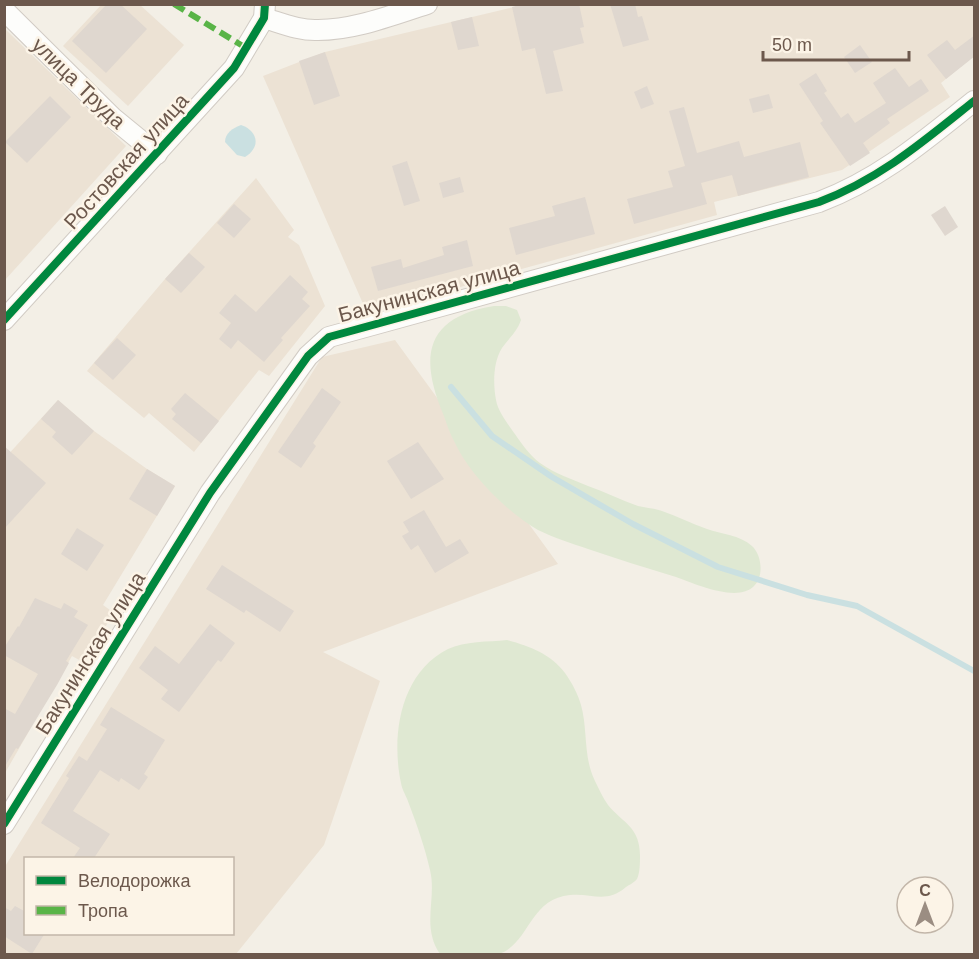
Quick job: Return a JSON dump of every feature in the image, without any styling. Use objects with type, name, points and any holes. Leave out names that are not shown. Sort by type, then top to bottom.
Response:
[{"type":"street","points":[[264,11],[293,27],[317,31],[346,28],[427,4]]},
{"type":"street","name":"улица Труда","points":[[4,10],[113,118],[157,154]]},
{"type":"street","name":"Ростовская улица","points":[[4,320],[234,68],[264,11]]},
{"type":"street","name":"Бакунинская улица","points":[[4,824],[210,493],[308,356],[329,337],[829,198],[848,191],[895,164],[975,101]]},
{"type":"shaded area","points":[[102,4],[140,5],[184,45],[128,106],[63,46]]},
{"type":"shaded area","points":[[523,5],[974,5],[974,56],[941,83],[950,97],[842,170],[714,202],[717,215],[500,275],[368,315],[263,76],[325,52]]},
{"type":"shaded area","points":[[5,29],[126,146],[5,280]]},
{"type":"shaded area","points":[[241,125],[251,131],[255,139],[254,148],[245,157],[237,155],[225,142],[230,131]]},
{"type":"shaded area","points":[[256,178],[294,230],[288,237],[299,245],[325,306],[269,376],[259,370],[194,452],[149,413],[144,418],[87,371],[165,279]]},
{"type":"shaded area","points":[[395,340],[558,564],[323,652],[380,681],[324,845],[236,954],[5,954],[4,868],[322,357]]},
{"type":"shaded area","points":[[58,400],[94,431],[175,486],[103,605],[114,613],[83,662],[72,656],[5,773],[5,458]]},
{"type":"green space","points":[[494,306],[506,306],[517,310],[521,320],[499,354],[495,366],[494,387],[500,412],[532,456],[558,473],[625,501],[662,511],[747,542],[755,550],[760,560],[759,577],[754,586],[738,593],[716,590],[563,540],[538,530],[526,522],[491,492],[470,468],[452,436],[436,395],[431,376],[430,359],[433,343],[441,330],[453,320]]},
{"type":"green space","points":[[507,640],[546,656],[559,666],[572,685],[580,701],[583,714],[591,772],[608,805],[630,827],[637,838],[640,856],[639,874],[635,881],[612,895],[599,897],[570,895],[556,898],[546,904],[517,941],[499,954],[480,956],[440,954],[431,933],[432,881],[430,870],[418,828],[402,786],[398,765],[397,746],[403,707],[409,690],[419,673],[448,649],[469,643]]},
{"type":"building","points":[[107,4],[120,4],[147,29],[106,73],[72,41]]},
{"type":"building","points":[[523,4],[579,4],[584,27],[580,28],[584,43],[553,51],[563,91],[546,94],[535,48],[522,51],[512,7]]},
{"type":"building","points":[[610,4],[635,4],[638,17],[642,16],[649,40],[623,47]]},
{"type":"building","points":[[472,17],[479,46],[458,50],[451,22]]},
{"type":"building","points":[[975,35],[975,56],[946,79],[927,55],[947,40],[955,50]]},
{"type":"building","points":[[860,45],[872,62],[855,73],[844,57]]},
{"type":"building","points":[[325,52],[340,96],[314,105],[299,61]]},
{"type":"building","points":[[895,68],[909,87],[921,79],[929,91],[887,119],[890,123],[863,143],[870,153],[850,166],[820,123],[823,121],[799,84],[816,73],[827,91],[824,93],[841,118],[848,113],[855,123],[886,103],[873,83]]},
{"type":"building","points":[[647,86],[654,104],[641,109],[634,92]]},
{"type":"building","points":[[769,94],[773,108],[753,113],[749,99]]},
{"type":"building","points":[[50,96],[71,117],[27,163],[5,142]]},
{"type":"building","points":[[684,107],[697,153],[739,141],[744,157],[800,142],[809,177],[738,196],[732,175],[701,183],[707,204],[634,224],[627,199],[673,187],[668,171],[685,166],[669,111]]},
{"type":"building","points":[[407,161],[420,201],[404,206],[392,166]]},
{"type":"building","points":[[460,177],[464,192],[443,198],[439,183]]},
{"type":"building","points":[[585,197],[595,234],[516,255],[509,228],[555,216],[552,206]]},
{"type":"building","points":[[234,204],[251,219],[234,238],[217,223]]},
{"type":"building","points":[[945,206],[958,227],[945,236],[931,215]]},
{"type":"building","points":[[467,240],[473,266],[378,291],[371,267],[401,259],[403,268],[444,255],[442,247]]},
{"type":"building","points":[[189,253],[205,267],[181,293],[165,279]]},
{"type":"building","points":[[290,275],[308,292],[302,299],[310,306],[281,338],[283,340],[264,362],[238,340],[231,349],[219,339],[231,323],[219,313],[235,294],[256,312]]},
{"type":"building","points":[[117,338],[136,355],[113,380],[94,363]]},
{"type":"building","points":[[322,388],[341,402],[313,443],[316,446],[301,468],[278,452]]},
{"type":"building","points":[[185,393],[219,421],[201,443],[172,419],[176,414],[171,409]]},
{"type":"building","points":[[58,400],[94,431],[72,455],[52,437],[56,432],[41,419]]},
{"type":"building","points":[[418,442],[444,479],[411,499],[387,461]]},
{"type":"building","points":[[4,446],[46,483],[4,529]]},
{"type":"building","points":[[147,469],[175,486],[157,516],[129,499]]},
{"type":"building","points":[[424,510],[446,547],[460,539],[469,553],[435,573],[418,545],[411,550],[402,536],[409,532],[403,522]]},
{"type":"building","points":[[77,528],[104,545],[87,571],[61,554]]},
{"type":"building","points":[[222,565],[294,611],[280,632],[246,610],[244,613],[206,589]]},
{"type":"building","points":[[35,598],[61,609],[64,603],[78,611],[74,617],[88,625],[66,661],[69,663],[57,685],[4,768],[4,708],[15,714],[38,674],[4,655],[4,648]]},
{"type":"building","points":[[210,624],[235,643],[221,662],[218,660],[179,712],[161,699],[168,690],[139,668],[155,646],[179,664]]},
{"type":"building","points":[[111,707],[165,740],[144,774],[148,777],[139,790],[121,778],[119,782],[100,770],[73,811],[110,834],[95,857],[74,857],[80,848],[41,823],[69,778],[66,776],[79,756],[87,761],[107,729],[100,725]]},
{"type":"building","points":[[15,906],[24,911],[24,935],[44,935],[32,954],[4,936],[4,907],[11,911]]},
{"type":"waterway","points":[[451,387],[492,436],[552,477],[633,524],[718,567],[807,595],[857,606],[974,671]]},
{"type":"marked path","points":[[174,4],[246,48]]},
{"type":"cycle path","points":[[4,320],[234,68],[264,18],[265,4]]},
{"type":"cycle path","points":[[4,824],[210,493],[308,356],[329,337],[819,202],[862,182],[901,158],[974,101]]}]
